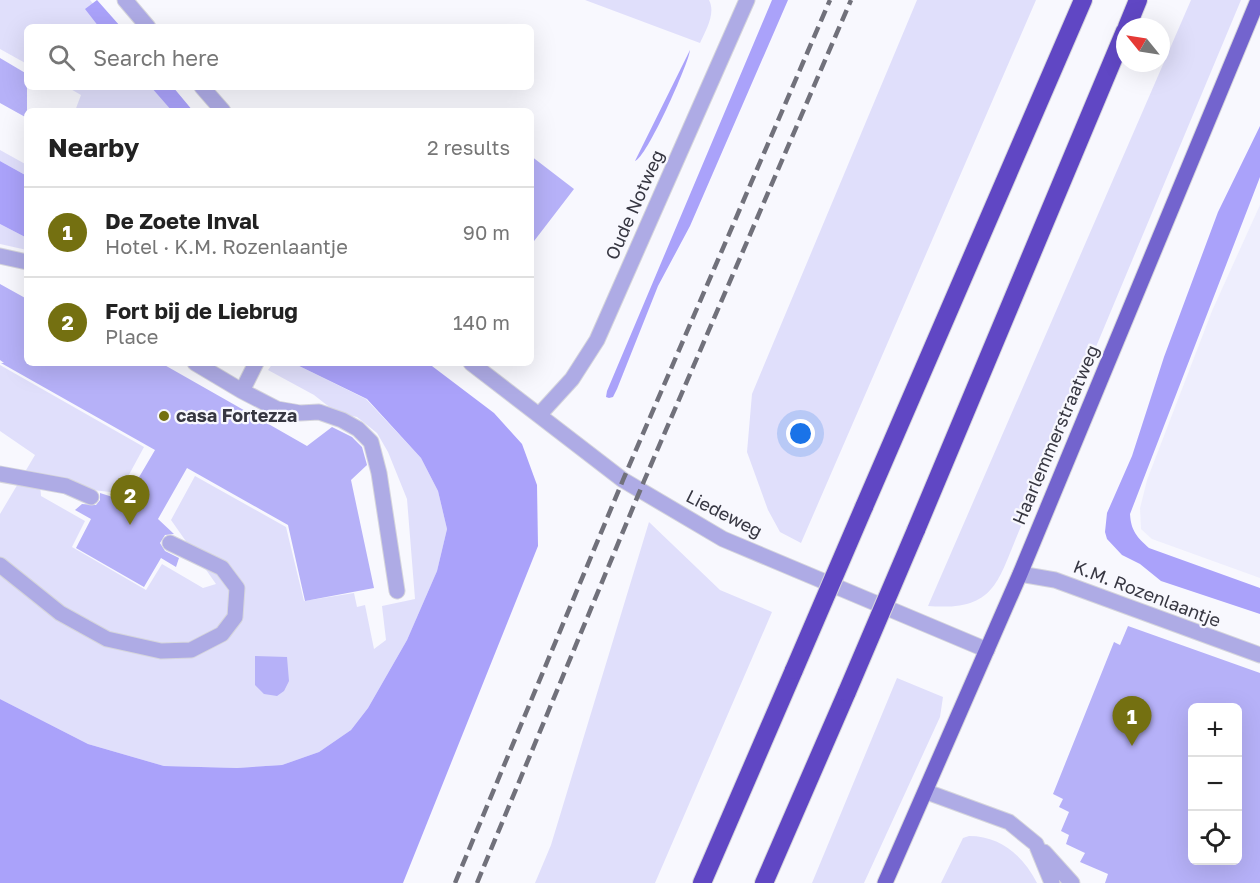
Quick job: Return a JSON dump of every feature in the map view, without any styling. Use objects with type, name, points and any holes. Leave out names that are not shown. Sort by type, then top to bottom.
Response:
[{"type":"highway","points":[[702,883],[1083,0]]},
{"type":"highway","points":[[1131,18],[1138,0]]},
{"type":"highway","points":[[764,883],[916,530],[1116,53]]},
{"type":"main road","name":"Haarlemmerstraatweg","points":[[885,883],[927,792],[1020,574],[1258,0]]},
{"type":"street","points":[[125,0],[145,24]]},
{"type":"street","name":"Oude Notweg","points":[[540,414],[572,379],[597,340],[747,0]]},
{"type":"street","points":[[205,90],[220,108]]},
{"type":"street","points":[[0,256],[24,261]]},
{"type":"street","points":[[200,366],[277,409],[300,413],[319,412],[342,420],[358,429],[371,442],[379,473],[397,591]]},
{"type":"street","points":[[242,391],[254,366]]},
{"type":"street","name":"Liedeweg","points":[[475,366],[623,480],[723,539],[987,650]]},
{"type":"street","points":[[0,474],[66,486],[91,497]]},
{"type":"street","points":[[0,565],[60,613],[107,639],[161,651],[191,650],[222,633],[235,617],[237,588],[222,568],[170,543]]},
{"type":"street","name":"K.M. Rozenlaantje","points":[[1020,574],[1055,580],[1260,655]]},
{"type":"street","points":[[927,792],[1009,822],[1036,843],[1072,883]]},
{"type":"street","points":[[1036,843],[1052,883]]},
{"type":"shaded area","points":[[0,0],[90,0],[110,24],[24,24],[24,62],[0,49]]},
{"type":"shaded area","points":[[97,0],[118,24],[97,24],[85,9]]},
{"type":"shaded area","points":[[585,0],[709,0],[711,10],[709,22],[700,43]]},
{"type":"shaded area","points":[[772,0],[788,0],[690,226],[658,286],[617,389],[613,397],[606,397],[607,391]]},
{"type":"shaded area","points":[[917,0],[1036,0],[801,543],[780,532],[768,510],[747,452],[752,394]]},
{"type":"shaded area","points":[[1191,0],[1241,0],[998,579],[990,590],[967,604],[928,606],[1160,72],[1170,72],[1170,48]]},
{"type":"shaded area","points":[[690,50],[657,128],[648,145],[635,161]]},
{"type":"shaded area","points":[[72,90],[168,90],[183,108],[76,108],[81,95]]},
{"type":"shaded area","points":[[154,90],[176,90],[190,108],[169,108]]},
{"type":"shaded area","points":[[1260,126],[1260,177],[1130,514],[1135,533],[1149,548],[1260,588],[1260,614],[1161,581],[1140,564],[1122,555],[1107,539],[1105,532],[1107,513],[1132,456],[1164,357],[1218,212]]},
{"type":"shaded area","points":[[0,150],[24,163],[24,174],[0,161]]},
{"type":"shaded area","points":[[0,161],[24,174],[24,236],[0,224]]},
{"type":"shaded area","points":[[1260,205],[1260,578],[1152,539],[1141,529],[1140,508],[1147,480],[1212,311]]},
{"type":"shaded area","points":[[0,224],[24,236],[24,249],[0,244]]},
{"type":"shaded area","points":[[0,365],[144,447],[119,493],[40,484],[41,496],[85,521],[72,547],[146,590],[162,564],[203,588],[216,584],[171,520],[195,476],[286,527],[304,601],[354,593],[357,607],[365,605],[374,649],[386,640],[382,606],[415,599],[407,499],[388,452],[377,433],[357,417],[337,413],[314,395],[268,370],[271,366],[299,366],[366,399],[421,458],[438,491],[447,529],[437,571],[407,640],[368,708],[351,730],[319,752],[282,765],[237,768],[164,766],[88,744],[0,699],[0,514],[35,455],[0,431]]},
{"type":"shaded area","points":[[299,366],[432,366],[494,413],[522,444],[537,485],[538,546],[403,883],[0,883],[0,699],[88,744],[164,766],[237,768],[282,765],[319,752],[351,730],[368,708],[407,640],[437,571],[447,529],[438,491],[421,458],[367,399]]},
{"type":"shaded area","points":[[649,522],[720,590],[772,612],[655,883],[535,883],[551,845]]},
{"type":"shaded area","points":[[897,678],[943,697],[940,717],[864,883],[812,883]]},
{"type":"shaded area","points":[[969,836],[991,840],[1010,849],[1025,864],[1037,883],[941,883],[963,838]]},
{"type":"building","points":[[0,58],[24,72],[27,108],[24,108],[24,116],[0,103]]},
{"type":"building","points":[[534,158],[574,189],[534,241]]},
{"type":"building","points":[[0,284],[24,297],[24,366],[166,366],[307,446],[332,427],[352,437],[362,447],[367,465],[351,480],[374,588],[305,601],[288,525],[187,468],[158,519],[174,534],[165,535],[160,543],[165,551],[179,558],[176,567],[161,558],[144,587],[76,548],[91,519],[75,510],[82,504],[96,505],[100,500],[100,493],[125,501],[155,450],[1,363],[4,363],[0,360]]},
{"type":"building","points":[[1128,626],[1260,673],[1260,883],[1105,883],[1108,874],[1080,862],[1085,853],[1066,844],[1069,835],[1061,831],[1069,812],[1059,807],[1063,799],[1053,794],[1114,642],[1120,645]]},
{"type":"building","points":[[255,656],[287,657],[289,681],[284,691],[277,696],[264,694],[255,685]]},
{"type":"railway","points":[[455,883],[623,480],[830,0]]},
{"type":"railway","points":[[477,883],[644,481],[851,0]]},
{"type":"place","name":"casa Fortezza","points":[[164,416]]},
{"type":"place","name":"Fort bij de Liebrug","points":[[130,525]]},
{"type":"place","name":"De Zoete Inval","points":[[1132,746]]}]
